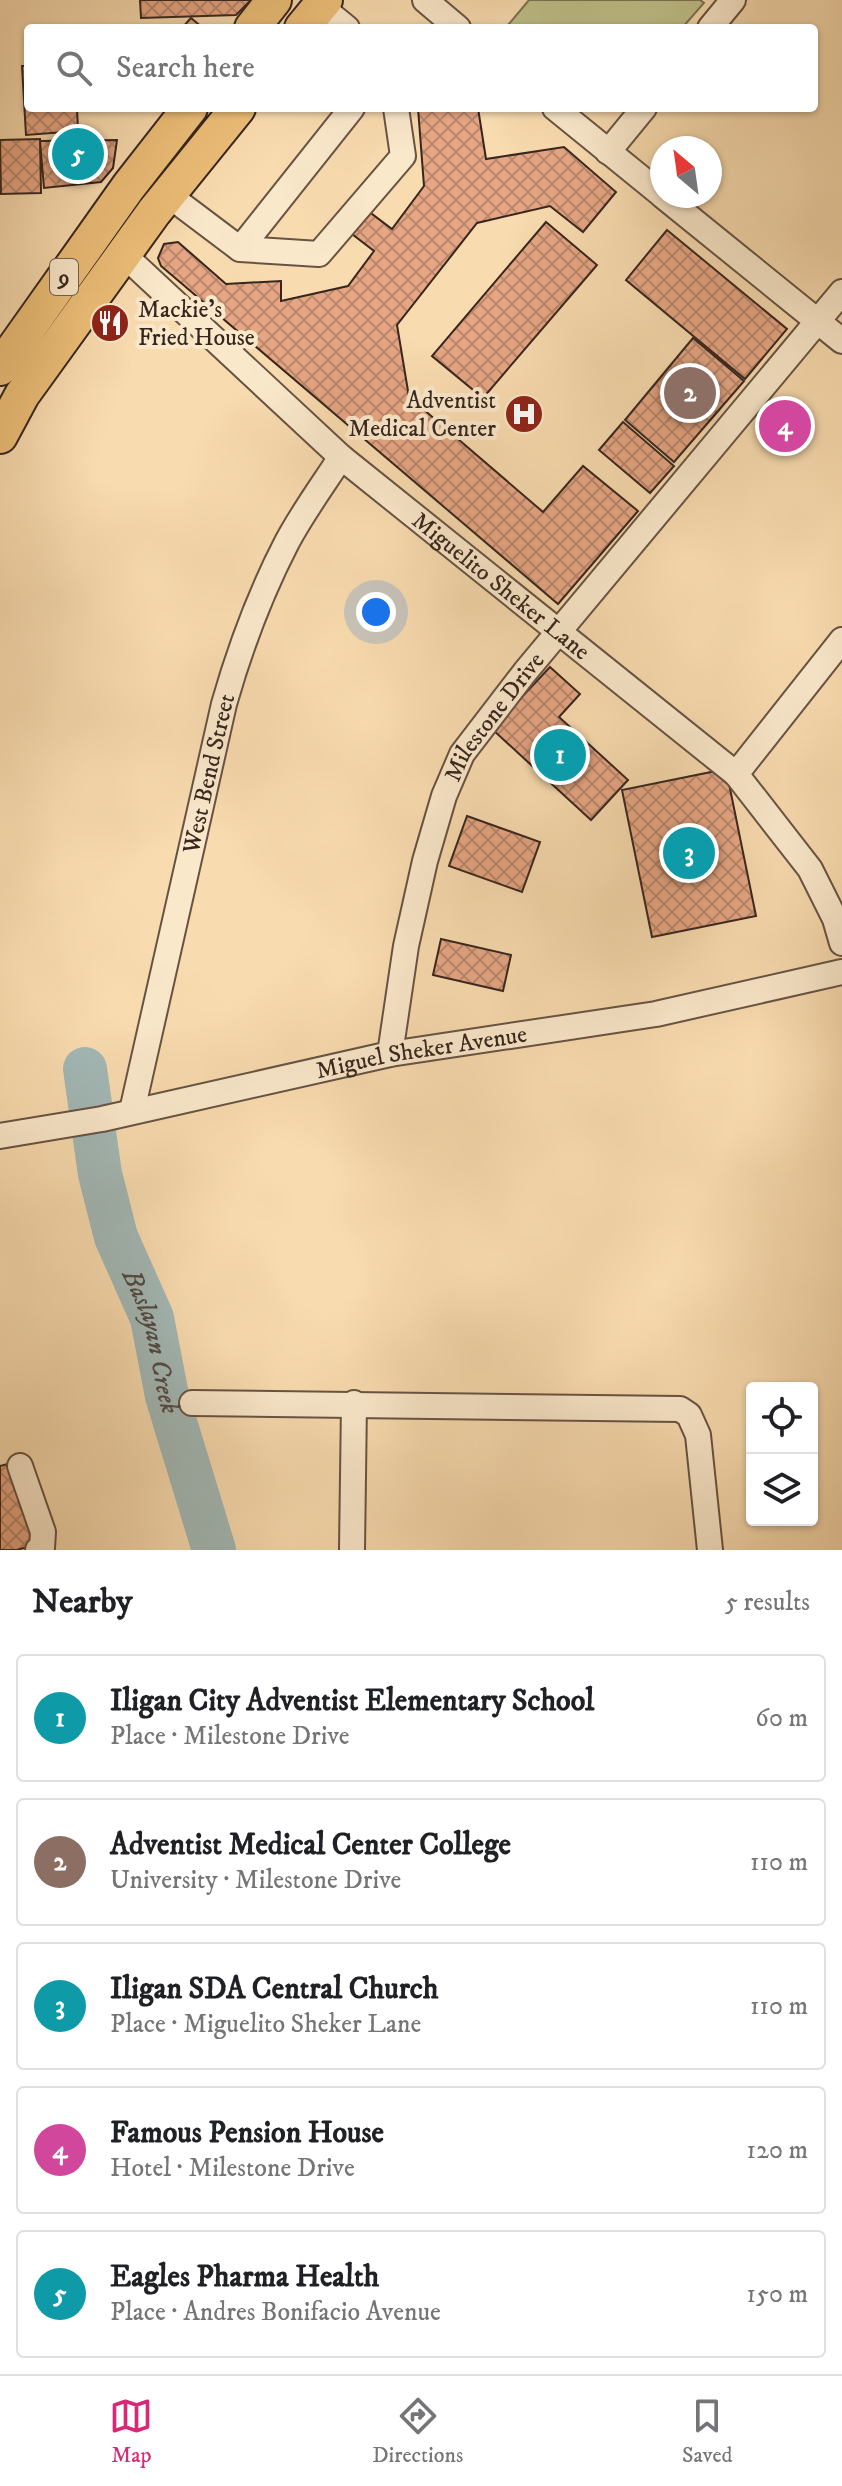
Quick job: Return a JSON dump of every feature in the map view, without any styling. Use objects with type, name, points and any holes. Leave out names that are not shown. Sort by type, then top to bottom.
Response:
[{"type":"highway","points":[[255,24],[274,0]]},
{"type":"highway","name":"9","points":[[0,368],[129,186],[187,112]]},
{"type":"highway","name":"9","points":[[0,436],[22,395],[167,194],[235,112]]},
{"type":"street","points":[[425,0],[453,24]]},
{"type":"street","points":[[713,24],[733,0]]},
{"type":"street","points":[[316,11],[340,24]]},
{"type":"street","points":[[240,249],[349,112]]},
{"type":"street","points":[[167,194],[240,249],[319,254],[403,156],[397,112]]},
{"type":"street","points":[[560,112],[650,186]]},
{"type":"street","points":[[608,152],[641,112]]},
{"type":"street","points":[[678,208],[842,341]]},
{"type":"street","name":"Miguelito Sheker Lane","points":[[124,255],[341,457],[736,774],[810,869],[835,919],[842,943]]},
{"type":"street","name":"Milestone Drive","points":[[390,1054],[406,946],[425,861],[444,796],[462,754],[558,633],[842,292]]},
{"type":"street","name":"West Bend Street","points":[[132,1111],[234,667],[257,605],[288,540],[341,457]]},
{"type":"street","points":[[736,774],[842,640]]},
{"type":"street","name":"Miguel Sheker Avenue","points":[[0,1136],[102,1119],[390,1054],[656,1014],[842,972]]},
{"type":"street","points":[[192,1403],[680,1409],[689,1415],[698,1435],[710,1550]]},
{"type":"street","points":[[352,1550],[354,1403]]},
{"type":"street","points":[[20,1466],[43,1532],[42,1548],[38,1550]]},
{"type":"green space","points":[[529,0],[700,0],[704,3],[686,24],[509,24]]},
{"type":"building","points":[[140,0],[251,0],[236,15],[141,18]]},
{"type":"building","points":[[25,112],[77,112],[78,131],[26,135]]},
{"type":"building","points":[[418,112],[479,112],[486,159],[564,147],[616,192],[583,232],[550,206],[477,223],[397,325],[409,397],[543,512],[583,466],[638,511],[558,604],[161,266],[158,258],[164,244],[178,242],[226,284],[281,281],[281,301],[348,286],[374,251],[352,234],[368,211],[392,229],[424,186]]},
{"type":"building","points":[[40,139],[41,193],[1,194],[0,140]]},
{"type":"building","points":[[117,140],[113,168],[101,182],[44,188],[40,141]]},
{"type":"building","points":[[546,222],[597,265],[483,398],[432,356]]},
{"type":"building","points":[[667,230],[787,329],[745,379],[626,280]]},
{"type":"building","points":[[693,338],[744,381],[674,462],[625,420]]},
{"type":"building","points":[[623,422],[674,466],[650,493],[599,450]]},
{"type":"building","points":[[550,667],[580,694],[559,717],[628,780],[591,820],[492,729]]},
{"type":"building","points":[[726,769],[756,916],[652,937],[622,790]]},
{"type":"building","points":[[467,816],[540,842],[522,892],[449,866]]},
{"type":"building","points":[[441,939],[511,955],[503,991],[433,975]]},
{"type":"building","points":[[15,1462],[34,1545],[17,1550],[0,1550],[0,1466]]},
{"type":"waterway","name":"Baslayan Creek","points":[[85,1069],[100,1174],[116,1237],[152,1318],[167,1396],[214,1550]]},
{"type":"place","name":"Eagles Pharma Health","points":[[78,154]]},
{"type":"place","name":"Mackie's Fried House","points":[[110,323]]},
{"type":"place","name":"Adventist Medical Center College","points":[[690,393]]},
{"type":"place","name":"Adventist Medical Center","points":[[524,414]]},
{"type":"place","name":"Famous Pension House","points":[[785,426]]},
{"type":"place","name":"Iligan City Adventist Elementary School","points":[[560,755]]},
{"type":"place","name":"Iligan SDA Central Church","points":[[689,853]]}]
